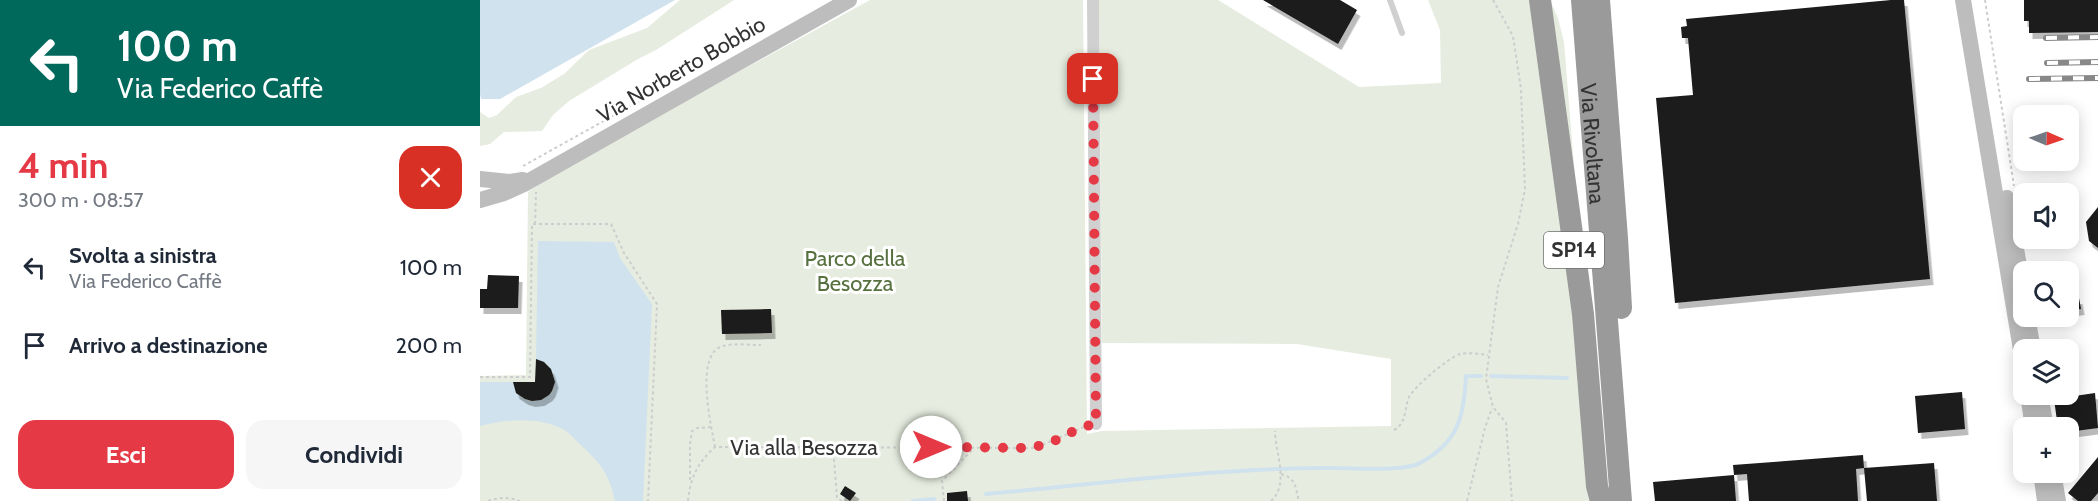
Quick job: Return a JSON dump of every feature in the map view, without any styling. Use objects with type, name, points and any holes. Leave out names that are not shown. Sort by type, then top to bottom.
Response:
[{"type":"highway","name":"SP14","points":[[1540,0],[1582,314],[1601,501]]},
{"type":"highway","name":"Via Rivoltana","points":[[1567,0],[1606,501]]},
{"type":"highway","name":"Via Rivoltana","points":[[1582,0],[1621,501]]},
{"type":"highway","name":"SP14","points":[[1599,0],[1617,238],[1629,501]]},
{"type":"street","name":"Via Norberto Bobbio","points":[[480,200],[536,183],[849,0]]},
{"type":"street","points":[[1093,0],[1096,424]]},
{"type":"street","points":[[1963,0],[2019,339]]},
{"type":"street","points":[[1974,0],[2018,261]]},
{"type":"street","name":"Via Norberto Bobbio","points":[[480,179],[536,183]]},
{"type":"street","points":[[2043,483],[2045,501]]},
{"type":"street","points":[[2056,483],[2058,501]]},
{"type":"lane","points":[[1390,0],[1402,33]]},
{"type":"path","points":[[1493,0],[1513,36],[1521,89],[1525,189],[1518,224],[1498,287],[1486,379],[1493,407],[1506,423],[1512,501]]},
{"type":"path","points":[[1985,0],[2014,183]]},
{"type":"path","points":[[515,170],[707,63]]},
{"type":"path","points":[[536,183],[536,224]]},
{"type":"path","points":[[480,376],[530,377],[532,224],[611,224],[624,253],[657,304],[648,501]]},
{"type":"path","points":[[715,447],[707,386],[709,359],[713,351],[723,345],[761,345]]},
{"type":"path","points":[[1394,430],[1401,425],[1414,388],[1424,380],[1458,355],[1488,355]]},
{"type":"path","points":[[1467,501],[1485,428],[1493,407]]},
{"type":"path","name":"Via alla Besozza","points":[[688,501],[690,484],[703,458],[715,447],[1032,448],[1082,427],[1096,424]]},
{"type":"path","points":[[690,484],[692,431],[711,427]]},
{"type":"path","points":[[1271,501],[1275,498],[1281,473],[1281,463],[1276,451],[1275,431]]},
{"type":"path","points":[[833,447],[837,498],[842,501]]},
{"type":"path","points":[[944,501],[942,481],[974,448]]},
{"type":"path","points":[[1281,473],[1292,478],[1299,501]]},
{"type":"path","points":[[488,501],[511,498],[520,501]]},
{"type":"green space","points":[[680,0],[734,0],[656,50],[569,101],[553,115],[542,131],[504,132],[490,144],[480,146],[480,112],[489,118],[497,115],[516,97],[541,88],[564,74],[589,50],[647,28]]},
{"type":"green space","name":"Parco della Besozza","points":[[870,0],[1083,0],[1087,434],[1102,431],[1391,426],[1391,359],[1297,344],[1102,343],[1099,0],[1218,0],[1359,87],[1441,83],[1440,30],[1428,0],[1550,0],[1558,18],[1564,42],[1601,501],[480,501],[480,376],[526,375],[528,192],[567,166]]},
{"type":"water","points":[[480,0],[675,0],[500,99],[481,99]]},
{"type":"water","points":[[538,241],[614,242],[620,258],[652,304],[643,501],[615,501],[610,484],[600,465],[570,434],[556,426],[524,420],[480,426],[480,382],[513,382],[519,395],[529,401],[541,399],[553,391],[552,371],[546,364],[536,359]]},
{"type":"building","points":[[1263,0],[1340,0],[1357,10],[1338,44]]},
{"type":"building","points":[[1904,0],[1930,279],[1675,303],[1656,98],[1693,95],[1688,38],[1682,38],[1681,27],[1687,26],[1686,19]]},
{"type":"building","points":[[2024,0],[2098,0],[2098,32],[2029,33],[2029,21],[2024,21]]},
{"type":"building","points":[[2098,207],[2098,248],[2089,241],[2086,222]]},
{"type":"building","points":[[488,275],[519,276],[518,308],[480,308],[480,289],[487,289]]},
{"type":"building","points":[[771,309],[772,333],[722,334],[721,310]]},
{"type":"building","points":[[536,359],[544,362],[551,369],[555,382],[549,395],[541,400],[532,401],[516,393],[513,382],[535,382]]},
{"type":"building","points":[[1962,392],[1965,429],[1918,433],[1915,396]]},
{"type":"building","points":[[2095,393],[2098,428],[2079,431],[2079,417],[2056,417],[2055,405],[2079,405],[2079,395]]},
{"type":"building","points":[[1863,455],[1864,468],[1856,469],[1858,501],[1749,501],[1747,474],[1734,475],[1733,465]]},
{"type":"building","points":[[2098,457],[2098,493],[2091,501],[2078,501],[2068,493],[2079,483],[2079,480]]},
{"type":"building","points":[[1934,463],[1937,501],[1867,501],[1864,468]]},
{"type":"building","points":[[1734,475],[1736,501],[1655,501],[1653,482]]},
{"type":"building","points":[[845,486],[856,493],[850,501],[840,494]]},
{"type":"building","points":[[967,491],[968,501],[947,501],[947,493]]},
{"type":"waterway","points":[[986,494],[1244,471],[1330,468],[1390,469],[1412,466],[1433,455],[1451,437],[1461,416],[1466,376],[1481,376]]},
{"type":"waterway","points":[[1491,376],[1567,378]]},
{"type":"waterway","points":[[913,501],[934,499]]},
{"type":"railway","points":[[2046,38],[2098,37]]},
{"type":"railway","points":[[2047,63],[2098,62]]},
{"type":"railway","points":[[2029,79],[2098,78]]},
{"type":"route","points":[[931,447],[1032,448],[1054,441],[1082,427],[1096,424],[1093,79]]}]
